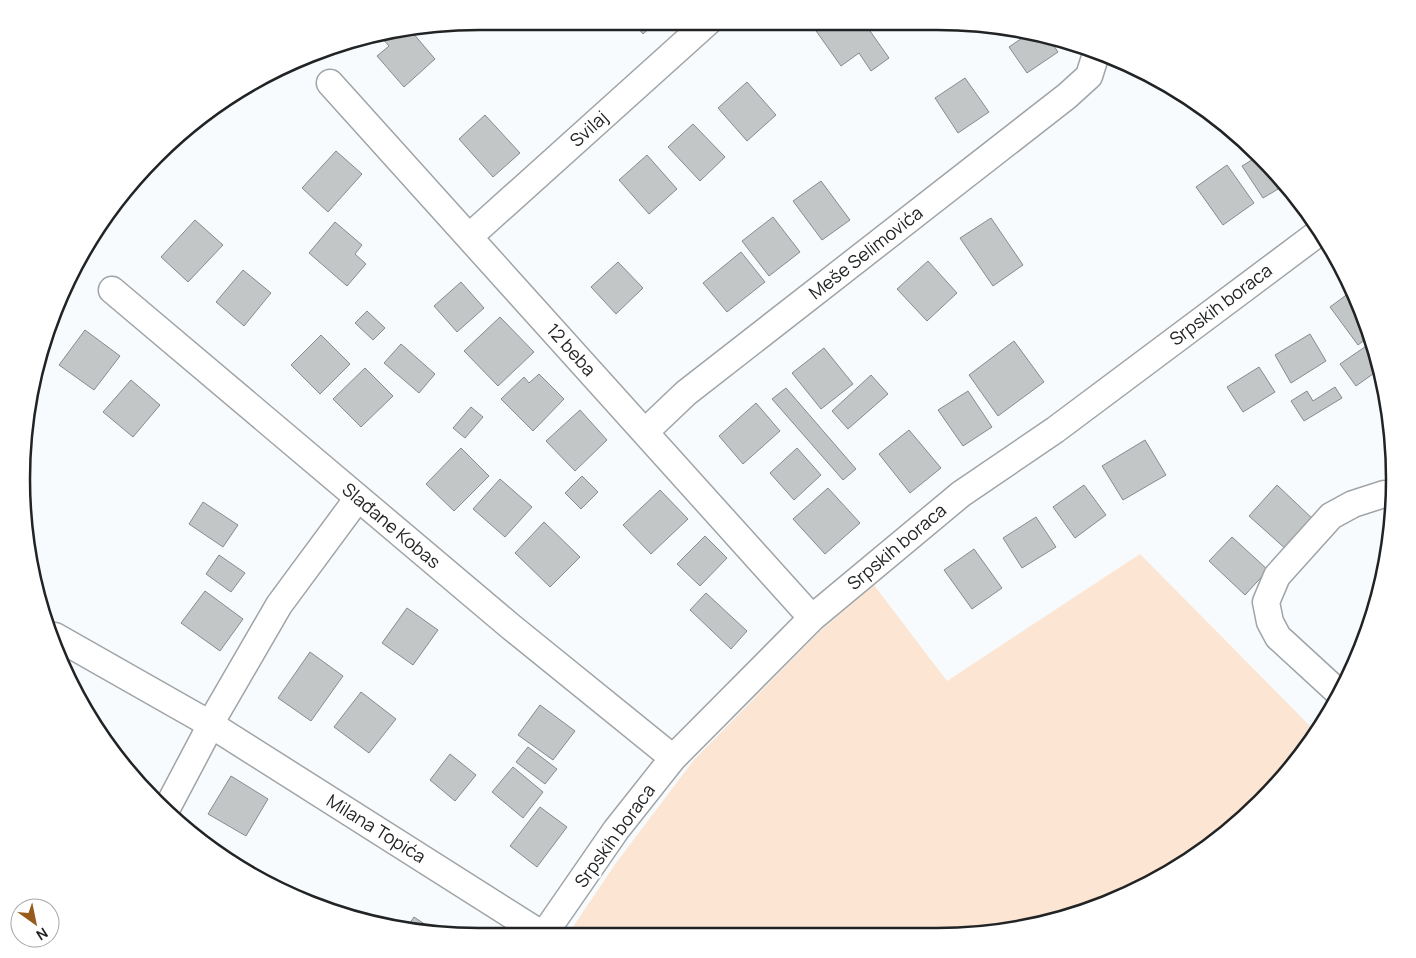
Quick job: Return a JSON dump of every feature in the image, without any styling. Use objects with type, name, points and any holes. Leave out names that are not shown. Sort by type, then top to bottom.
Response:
[{"type":"street","name":"Svilaj","points":[[469,237],[699,30]]},
{"type":"street","name":"Meše Selimovića","points":[[644,432],[686,393],[1067,96],[1092,65]]},
{"type":"street","name":"12 beba","points":[[330,83],[812,618]]},
{"type":"street","name":"Srpskih boraca","points":[[549,928],[616,830],[673,758],[812,618],[961,494],[1055,430],[1314,236]]},
{"type":"street","name":"Slađane Kobas","points":[[112,290],[510,626],[673,758]]},
{"type":"street","points":[[1334,689],[1278,637],[1270,622],[1266,602],[1277,576],[1331,516],[1353,504],[1384,494]]},
{"type":"street","points":[[169,803],[210,724],[279,605],[358,498]]},
{"type":"street","name":"Milana Topića","points":[[60,639],[210,724],[530,928]]},
{"type":"shaded area","points":[[1140,554],[1311,727],[1275,775],[1233,817],[1210,835],[1161,868],[1136,882],[1109,894],[1053,913],[996,924],[937,928],[572,928],[616,863],[693,761],[819,632],[874,585],[947,681]]},
{"type":"building","points":[[815,30],[869,30],[889,58],[871,71],[859,53],[841,66]]},
{"type":"building","points":[[415,35],[435,59],[404,87],[377,56],[389,46],[384,40]]},
{"type":"building","points":[[1022,38],[1053,45],[1058,52],[1027,73],[1009,47]]},
{"type":"building","points":[[965,78],[989,112],[958,133],[935,98]]},
{"type":"building","points":[[747,82],[776,115],[747,141],[718,108]]},
{"type":"building","points":[[485,115],[520,153],[493,177],[459,139]]},
{"type":"building","points":[[693,124],[725,157],[700,181],[668,147]]},
{"type":"building","points":[[336,151],[362,174],[328,212],[302,188]]},
{"type":"building","points":[[647,155],[677,189],[649,214],[619,180]]},
{"type":"building","points":[[1252,160],[1279,188],[1263,198],[1242,166]]},
{"type":"building","points":[[1227,165],[1254,203],[1223,225],[1196,187]]},
{"type":"building","points":[[821,181],[850,220],[822,240],[793,201]]},
{"type":"building","points":[[773,217],[800,252],[769,276],[742,241]]},
{"type":"building","points":[[991,218],[1023,265],[993,286],[960,238]]},
{"type":"building","points":[[195,220],[223,245],[188,282],[161,257]]},
{"type":"building","points":[[335,222],[362,245],[355,254],[366,264],[347,286],[309,253]]},
{"type":"building","points":[[741,252],[765,282],[727,312],[703,283]]},
{"type":"building","points":[[928,261],[957,293],[927,321],[897,289]]},
{"type":"building","points":[[618,262],[643,288],[616,314],[591,287]]},
{"type":"building","points":[[243,270],[271,293],[244,326],[216,302]]},
{"type":"building","points":[[461,282],[484,308],[457,332],[434,306]]},
{"type":"building","points":[[1347,295],[1364,341],[1358,345],[1330,307]]},
{"type":"building","points":[[367,311],[385,328],[373,340],[355,323]]},
{"type":"building","points":[[500,317],[534,352],[498,386],[464,351]]},
{"type":"building","points":[[85,330],[120,356],[94,390],[59,365]]},
{"type":"building","points":[[1310,334],[1326,361],[1291,383],[1275,355]]},
{"type":"building","points":[[321,335],[350,364],[320,394],[291,365]]},
{"type":"building","points":[[1014,341],[1044,382],[998,416],[969,375]]},
{"type":"building","points":[[401,344],[435,374],[419,393],[384,363]]},
{"type":"building","points":[[1366,346],[1373,374],[1356,386],[1340,364]]},
{"type":"building","points":[[824,348],[853,384],[821,409],[792,373]]},
{"type":"building","points":[[1259,367],[1275,392],[1243,412],[1227,387]]},
{"type":"building","points":[[365,368],[393,396],[361,427],[333,399]]},
{"type":"building","points":[[539,374],[564,399],[533,431],[501,399],[524,377],[529,383]]},
{"type":"building","points":[[871,375],[888,394],[848,429],[832,411]]},
{"type":"building","points":[[131,380],[160,405],[133,437],[103,412]]},
{"type":"building","points":[[1335,387],[1342,398],[1304,421],[1291,401],[1307,391],[1313,401]]},
{"type":"building","points":[[786,388],[856,469],[843,480],[772,399]]},
{"type":"building","points":[[968,391],[992,427],[963,446],[938,410]]},
{"type":"building","points":[[756,403],[780,431],[743,464],[719,436]]},
{"type":"building","points":[[471,407],[483,417],[465,438],[453,428]]},
{"type":"building","points":[[580,410],[607,440],[575,471],[546,441]]},
{"type":"building","points":[[909,430],[941,468],[910,493],[879,454]]},
{"type":"building","points":[[1145,440],[1166,475],[1123,500],[1102,466]]},
{"type":"building","points":[[461,448],[489,476],[454,511],[426,484]]},
{"type":"building","points":[[797,448],[821,475],[794,500],[770,473]]},
{"type":"building","points":[[582,476],[598,492],[581,509],[565,493]]},
{"type":"building","points":[[500,479],[532,507],[505,537],[473,509]]},
{"type":"building","points":[[1084,485],[1106,515],[1075,538],[1053,507]]},
{"type":"building","points":[[1277,485],[1315,521],[1288,551],[1249,516]]},
{"type":"building","points":[[828,488],[860,523],[825,554],[793,519]]},
{"type":"building","points":[[660,490],[688,519],[651,554],[623,525]]},
{"type":"building","points":[[203,502],[238,525],[223,547],[189,524]]},
{"type":"building","points":[[1036,517],[1056,547],[1022,568],[1003,538]]},
{"type":"building","points":[[544,522],[580,557],[550,587],[515,553]]},
{"type":"building","points":[[705,536],[727,558],[700,586],[677,564]]},
{"type":"building","points":[[1232,537],[1268,570],[1245,595],[1209,561]]},
{"type":"building","points":[[974,549],[1002,588],[972,609],[944,570]]},
{"type":"building","points":[[219,555],[245,573],[231,592],[206,574]]},
{"type":"building","points":[[205,591],[243,619],[220,651],[181,623]]},
{"type":"building","points":[[706,593],[747,631],[731,649],[690,610]]},
{"type":"building","points":[[407,608],[438,630],[413,665],[382,643]]},
{"type":"building","points":[[310,652],[343,676],[311,721],[278,698]]},
{"type":"building","points":[[361,692],[396,719],[369,753],[334,727]]},
{"type":"building","points":[[540,705],[575,731],[553,760],[518,735]]},
{"type":"building","points":[[528,747],[557,769],[545,784],[516,762]]},
{"type":"building","points":[[450,754],[476,775],[455,801],[430,780]]},
{"type":"building","points":[[513,767],[543,792],[523,818],[492,792]]},
{"type":"building","points":[[231,776],[268,799],[246,836],[208,814]]},
{"type":"building","points":[[540,807],[567,827],[537,867],[510,846]]},
{"type":"building","points":[[414,917],[425,925],[420,924],[410,922]]}]
